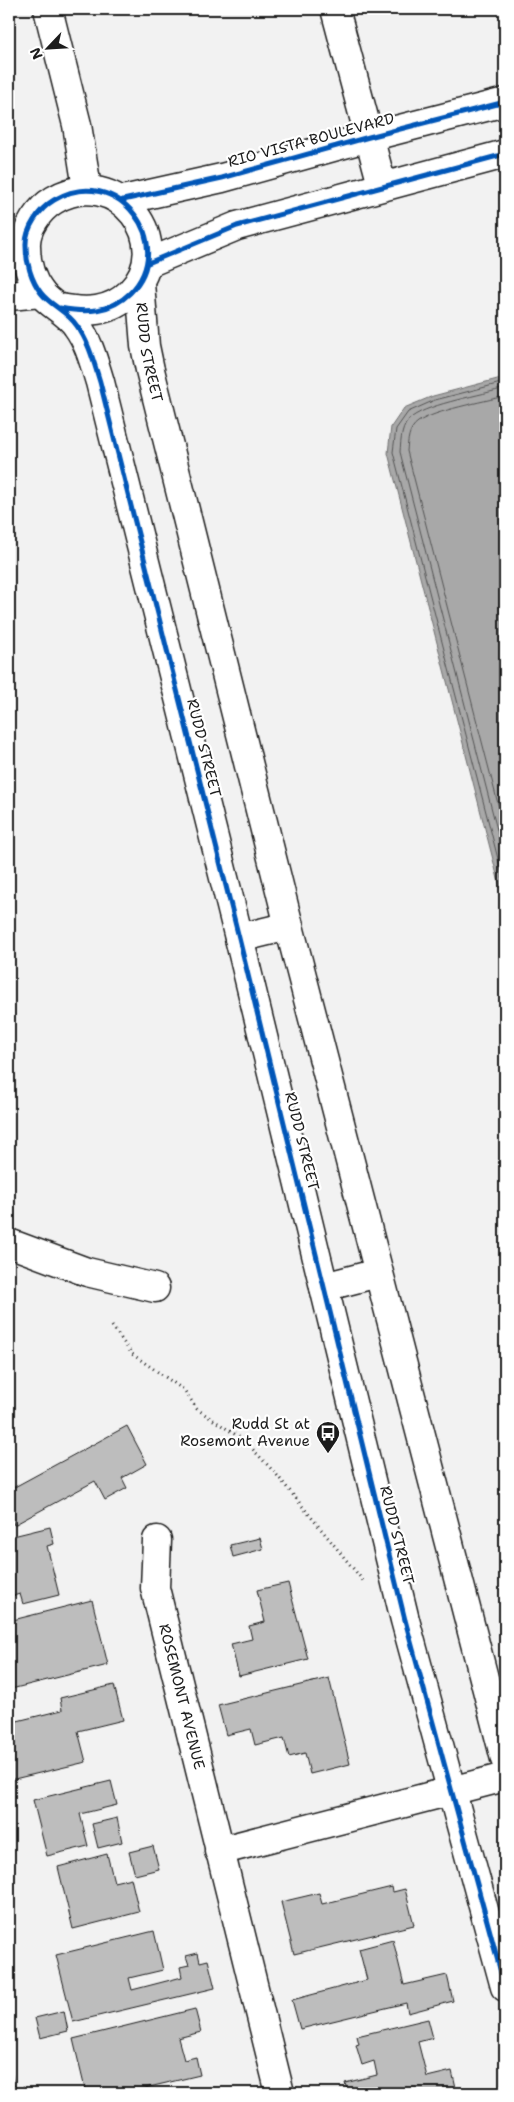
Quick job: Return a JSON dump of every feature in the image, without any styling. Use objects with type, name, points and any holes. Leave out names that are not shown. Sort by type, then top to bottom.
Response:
[{"type":"street","points":[[48,9],[78,125],[87,188]]},
{"type":"street","points":[[335,9],[382,185]]},
{"type":"street","name":"RIO VISTA BOULEVARD","points":[[123,200],[222,178],[369,136],[505,102]]},
{"type":"street","points":[[9,296],[51,301],[84,313],[104,310],[124,299],[144,272],[237,226],[382,185],[505,154]]},
{"type":"street","points":[[51,301],[29,271],[26,245],[20,229],[50,202],[69,191],[87,188],[104,192],[123,200],[138,219],[147,241],[144,272]]},
{"type":"street","name":"RUDD STREET","points":[[144,272],[144,346],[289,926],[505,1759]]},
{"type":"street","name":"RUDD STREET","points":[[51,301],[77,325],[92,354],[239,938],[405,1620],[505,1987]]},
{"type":"street","points":[[239,938],[289,926]]},
{"type":"street","points":[[9,1243],[87,1272],[155,1288]]},
{"type":"street","points":[[324,1287],[378,1273]]},
{"type":"street","name":"ROSEMONT AVENUE","points":[[156,1540],[155,1588],[280,2093]]},
{"type":"street","points":[[219,1851],[505,1777]]},
{"type":"path","points":[[112,1326],[132,1354],[184,1390],[197,1409],[245,1441],[276,1474],[370,1589]]},
{"type":"path","points":[[9,2092],[27,2086]]},
{"type":"water","points":[[505,377],[505,906],[388,453],[391,427],[404,408],[433,396]]},
{"type":"water","points":[[9,2063],[16,2093],[9,2093]]},
{"type":"building","points":[[127,1426],[147,1464],[122,1478],[127,1488],[105,1500],[95,1481],[14,1525],[12,1520],[9,1522],[9,1490]]},
{"type":"building","points":[[50,1527],[54,1544],[47,1546],[59,1595],[23,1604],[20,1594],[9,1597],[9,1537]]},
{"type":"building","points":[[260,1538],[263,1549],[233,1557],[230,1545]]},
{"type":"building","points":[[288,1583],[308,1659],[239,1676],[231,1644],[252,1639],[249,1626],[265,1622],[257,1590]]},
{"type":"building","points":[[92,1600],[108,1665],[11,1689],[9,1679],[9,1621]]},
{"type":"building","points":[[329,1678],[350,1764],[310,1774],[305,1753],[289,1757],[284,1738],[255,1745],[251,1729],[226,1735],[218,1705]]},
{"type":"building","points":[[114,1685],[123,1720],[78,1731],[86,1762],[10,1780],[9,1723],[62,1710],[60,1698]]},
{"type":"building","points":[[111,1781],[117,1805],[80,1814],[88,1846],[47,1856],[33,1800]]},
{"type":"building","points":[[117,1818],[122,1842],[98,1848],[92,1824]]},
{"type":"building","points":[[153,1846],[159,1869],[135,1875],[129,1852]]},
{"type":"building","points":[[107,1854],[114,1882],[131,1878],[139,1912],[73,1929],[58,1867]]},
{"type":"building","points":[[392,1887],[393,1892],[405,1889],[414,1925],[294,1954],[281,1902],[319,1893],[322,1904]]},
{"type":"building","points":[[154,1931],[163,1970],[129,1978],[132,1990],[182,1977],[180,1967],[189,1965],[186,1956],[198,1953],[200,1962],[208,1960],[215,1988],[73,2022],[56,1955]]},
{"type":"building","points":[[393,1940],[404,1985],[447,1975],[453,2001],[408,2013],[406,2003],[300,2029],[292,2000],[367,1980],[359,1949]]},
{"type":"building","points":[[195,2009],[201,2032],[178,2038],[184,2060],[196,2057],[200,2075],[124,2093],[86,2093],[73,2039]]},
{"type":"building","points":[[64,2011],[68,2031],[40,2038],[35,2018]]},
{"type":"building","points":[[428,2019],[433,2038],[418,2042],[427,2077],[452,2071],[457,2093],[348,2093],[345,2083],[377,2075],[374,2061],[362,2065],[356,2045],[359,2044],[357,2036]]},
{"type":"building","points":[[213,2089],[214,2093],[195,2093]]},
{"type":"cycle path","points":[[123,200],[222,178],[505,102]]},
{"type":"cycle path","points":[[148,263],[237,226],[505,154]]},
{"type":"cycle path","points":[[60,308],[79,311],[106,308],[122,300],[130,293],[143,273],[148,252],[144,232],[134,214],[119,200],[99,192],[77,191],[48,204],[30,226],[26,240],[28,264],[34,282],[41,293],[69,317],[81,332],[91,353],[100,382],[239,938],[405,1620],[505,1987]]},
{"type":"place","name":"Rudd St at Rosemont Avenue","points":[[328,1454]]}]
